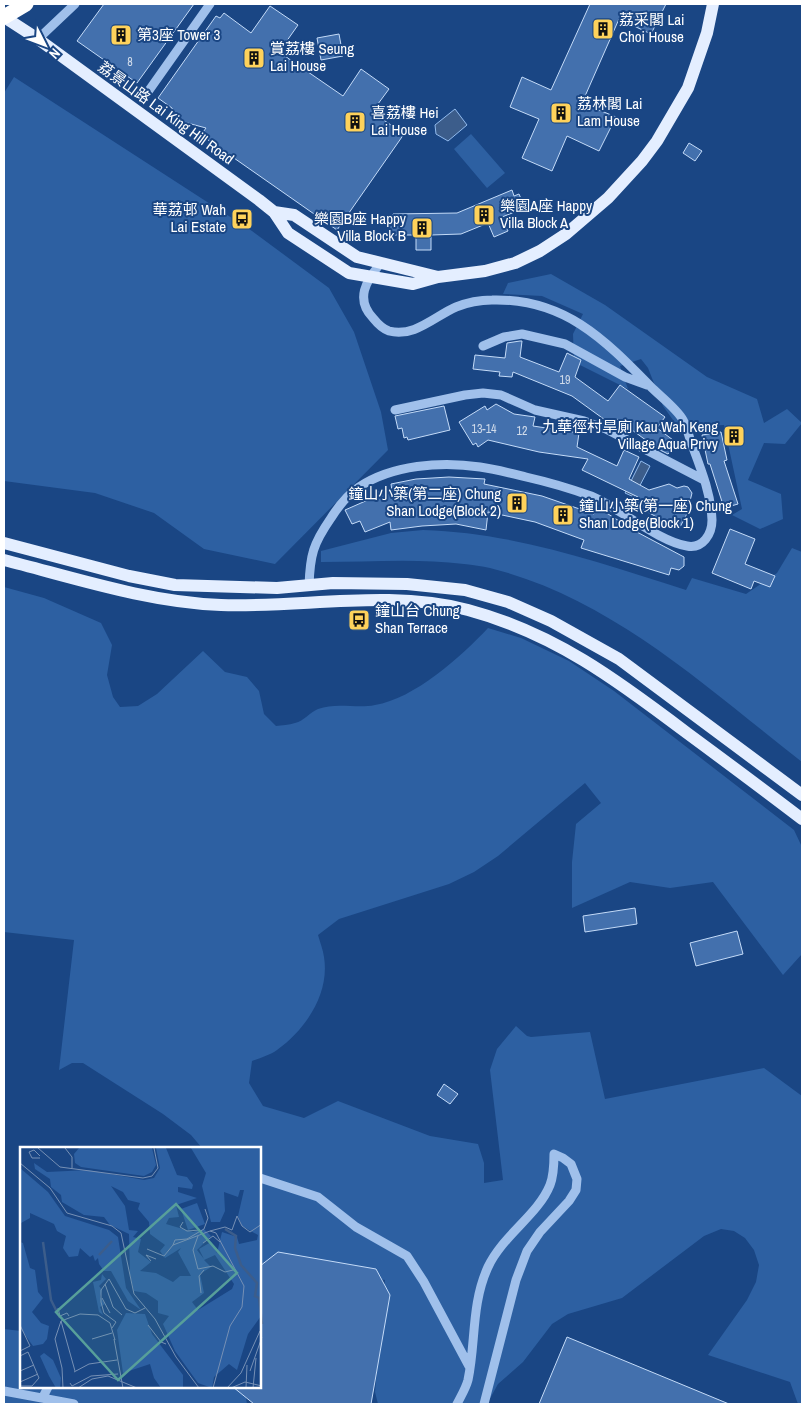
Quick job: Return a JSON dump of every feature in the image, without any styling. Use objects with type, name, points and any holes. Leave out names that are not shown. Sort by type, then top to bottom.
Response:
[{"type":"highway","points":[[4,17],[26,4]]},
{"type":"main road","name":"荔景山路 Lai King Hill Road","points":[[4,17],[274,212],[288,234],[349,272],[413,284],[438,277],[485,271],[524,259],[566,234],[608,198],[657,141],[684,96],[707,33],[713,4]]},
{"type":"main road","name":"荔景山路 Lai King Hill Road","points":[[274,212],[294,214],[357,257],[438,277]]},
{"type":"main road","points":[[357,257],[370,277]]},
{"type":"main road","points":[[4,543],[129,576],[175,585],[257,588],[347,583],[426,585],[475,593],[508,602],[572,632],[619,659],[802,795]]},
{"type":"main road","points":[[4,560],[135,594],[179,602],[240,605],[334,601],[395,601],[443,606],[489,616],[565,649],[616,680],[802,819]]},
{"type":"street","points":[[38,40],[75,4]]},
{"type":"street","points":[[145,96],[210,4]]},
{"type":"street","points":[[309,586],[310,561],[318,536],[340,505],[358,488],[384,475],[413,468],[447,464],[479,467],[561,486],[607,503],[670,540],[686,546],[696,547],[704,542],[710,534],[712,523],[710,504],[704,480],[683,419],[610,346],[584,327],[557,312],[538,304],[516,300],[489,300],[458,306],[414,329],[399,332],[386,330],[365,310],[364,292],[370,277],[380,264]]},
{"type":"street","points":[[483,346],[504,337],[522,334],[565,344],[625,377],[650,386]]},
{"type":"street","points":[[396,410],[465,395],[483,393],[501,395],[536,410],[584,421],[606,429],[704,480]]},
{"type":"street","points":[[458,1404],[468,1381],[473,1325],[480,1289],[488,1267],[502,1243],[538,1204],[550,1185],[554,1171],[554,1154],[571,1164],[577,1179],[576,1190],[569,1202],[540,1232],[527,1251],[516,1280],[484,1404]]},
{"type":"street","points":[[261,1178],[318,1197],[356,1227],[407,1256],[424,1282],[470,1366]]},
{"type":"street","points":[[43,1397],[48,1388]]},
{"type":"street","points":[[4,1391],[74,1404]]},
{"type":"shaded area","points":[[14,77],[252,231],[329,288],[354,332],[381,412],[388,450],[275,564],[204,549],[154,513],[95,493],[4,481],[4,93]]},
{"type":"shaded area","points":[[455,109],[467,125],[448,141],[436,134],[435,125]]},
{"type":"shaded area","points":[[471,134],[505,173],[487,188],[454,149]]},
{"type":"shaded area","points":[[551,274],[605,305],[707,377],[757,399],[764,423],[787,409],[802,423],[785,444],[764,443],[748,480],[781,494],[783,519],[760,529],[732,515],[742,509],[724,425],[678,427],[663,406],[648,368],[641,359],[620,366],[628,389],[574,362],[573,334],[583,314],[542,296],[503,294],[508,283]]},
{"type":"shaded area","points":[[641,461],[650,466],[634,497],[625,493]]},
{"type":"shaded area","points":[[423,530],[457,532],[524,543],[589,560],[686,590],[692,578],[746,594],[777,573],[792,548],[802,552],[802,762],[655,648],[617,623],[576,600],[534,582],[487,567],[446,562],[321,562],[321,551],[391,533]]},
{"type":"shaded area","points":[[4,587],[44,598],[101,623],[112,645],[107,675],[113,697],[120,707],[138,706],[157,694],[203,651],[225,672],[247,677],[259,691],[264,714],[276,726],[298,722],[315,710],[325,707],[375,705],[390,701],[436,675],[465,651],[488,628],[521,638],[569,661],[614,691],[794,830],[802,847],[802,954],[783,975],[713,882],[670,888],[630,882],[572,908],[572,862],[576,824],[601,803],[585,783],[498,856],[474,872],[449,884],[339,919],[318,935],[324,954],[325,971],[319,997],[313,1010],[306,1022],[287,1042],[274,1052],[252,1061],[249,1083],[263,1106],[304,1118],[338,1101],[430,1136],[478,1144],[484,1163],[484,1183],[503,1180],[490,1070],[497,1049],[516,1026],[527,1036],[531,1037],[590,1032],[605,1099],[764,1068],[802,1096],[802,1404],[798,1404],[790,1382],[708,1355],[747,1300],[756,1282],[759,1265],[754,1250],[745,1238],[734,1231],[721,1229],[704,1236],[622,1298],[568,1314],[552,1324],[523,1362],[498,1384],[487,1404],[378,1404],[375,1392],[385,1280],[261,1263],[261,1147],[201,1147],[191,1135],[163,1114],[83,1063],[72,1063],[59,1070],[74,940],[4,932]]},
{"type":"shaded area","points":[[4,1329],[20,1331],[20,1388],[244,1388],[247,1404],[4,1404]]},
{"type":"building","points":[[104,4],[194,4],[137,83],[77,41]]},
{"type":"building","points":[[590,4],[666,4],[651,34],[619,19],[582,103],[616,117],[599,151],[567,136],[552,171],[522,158],[539,119],[510,107],[522,77],[551,90]]},
{"type":"building","points":[[270,6],[298,25],[279,52],[343,96],[361,69],[389,89],[372,112],[404,134],[337,230],[201,135],[206,128],[180,121],[173,113],[172,108],[158,98],[216,16],[220,18],[224,13],[251,33]]},
{"type":"building","points":[[339,34],[343,56],[321,60],[317,38]]},
{"type":"building","points":[[689,143],[702,151],[695,161],[683,153]]},
{"type":"building","points":[[512,190],[514,196],[519,194],[525,208],[502,217],[508,231],[494,237],[488,223],[461,234],[431,235],[431,250],[416,250],[416,235],[389,235],[388,221],[393,221],[393,214],[457,213]]},
{"type":"building","points":[[522,341],[520,357],[559,372],[567,353],[581,360],[575,377],[608,401],[620,385],[665,417],[657,428],[677,443],[668,454],[658,449],[617,419],[612,425],[572,396],[513,372],[512,377],[499,376],[500,372],[473,369],[475,355],[505,358],[507,343]]},
{"type":"building","points":[[496,404],[514,414],[535,417],[533,426],[579,433],[577,447],[617,466],[624,450],[639,457],[629,479],[649,490],[669,484],[677,488],[688,487],[692,493],[689,505],[691,506],[679,529],[640,508],[641,504],[635,501],[638,497],[582,470],[588,459],[539,452],[488,440],[478,447],[476,443],[473,445],[459,422],[485,406],[487,410]]},
{"type":"building","points":[[444,406],[450,430],[408,440],[407,437],[404,438],[402,428],[398,429],[395,416]]},
{"type":"building","points":[[721,432],[727,460],[724,461],[738,504],[724,508],[710,464],[708,464],[702,435]]},
{"type":"building","points":[[449,477],[485,479],[484,484],[542,496],[594,514],[597,507],[635,531],[684,557],[684,566],[679,570],[671,568],[669,575],[581,548],[584,540],[535,522],[488,512],[486,530],[456,524],[391,530],[390,522],[365,532],[360,521],[352,524],[345,510],[377,496],[377,492],[392,491],[391,484],[416,479]]},
{"type":"building","points":[[730,529],[755,539],[745,564],[775,576],[770,587],[754,581],[751,589],[712,573]]},
{"type":"building","points":[[635,908],[637,924],[585,932],[583,916]]},
{"type":"building","points":[[737,931],[743,954],[696,966],[690,943]]},
{"type":"building","points":[[444,1084],[458,1094],[450,1104],[437,1095]]},
{"type":"building","points":[[278,1252],[376,1269],[390,1295],[371,1404],[254,1404],[234,1388],[261,1388],[261,1265]]},
{"type":"building","points":[[567,1337],[729,1404],[539,1404]]},
{"type":"place","name":"荔采閣 Lai Choi House","points":[[603,29]]},
{"type":"place","name":"第3座 Tower 3","points":[[121,35]]},
{"type":"place","name":"賞荔樓 Seung Lai House","points":[[254,58]]},
{"type":"place","name":"荔林閣 Lai Lam House","points":[[561,113]]},
{"type":"place","name":"喜荔樓 Hei Lai House","points":[[355,122]]},
{"type":"place","name":"樂園A座 Happy Villa Block A","points":[[484,215]]},
{"type":"place","name":"華荔邨 Wah Lai Estate","points":[[242,219]]},
{"type":"place","name":"樂園B座 Happy Villa Block B","points":[[422,228]]},
{"type":"place","name":"九華徑村旱廁 Kau Wah Keng Village Aqua Privy","points":[[734,436]]},
{"type":"place","name":"鐘山小築(第二座) Chung Shan Lodge(Block 2)","points":[[517,503]]},
{"type":"place","name":"鐘山小築(第一座) Chung Shan Lodge(Block 1)","points":[[563,515]]},
{"type":"place","name":"鐘山台 Chung Shan Terrace","points":[[359,620]]}]
